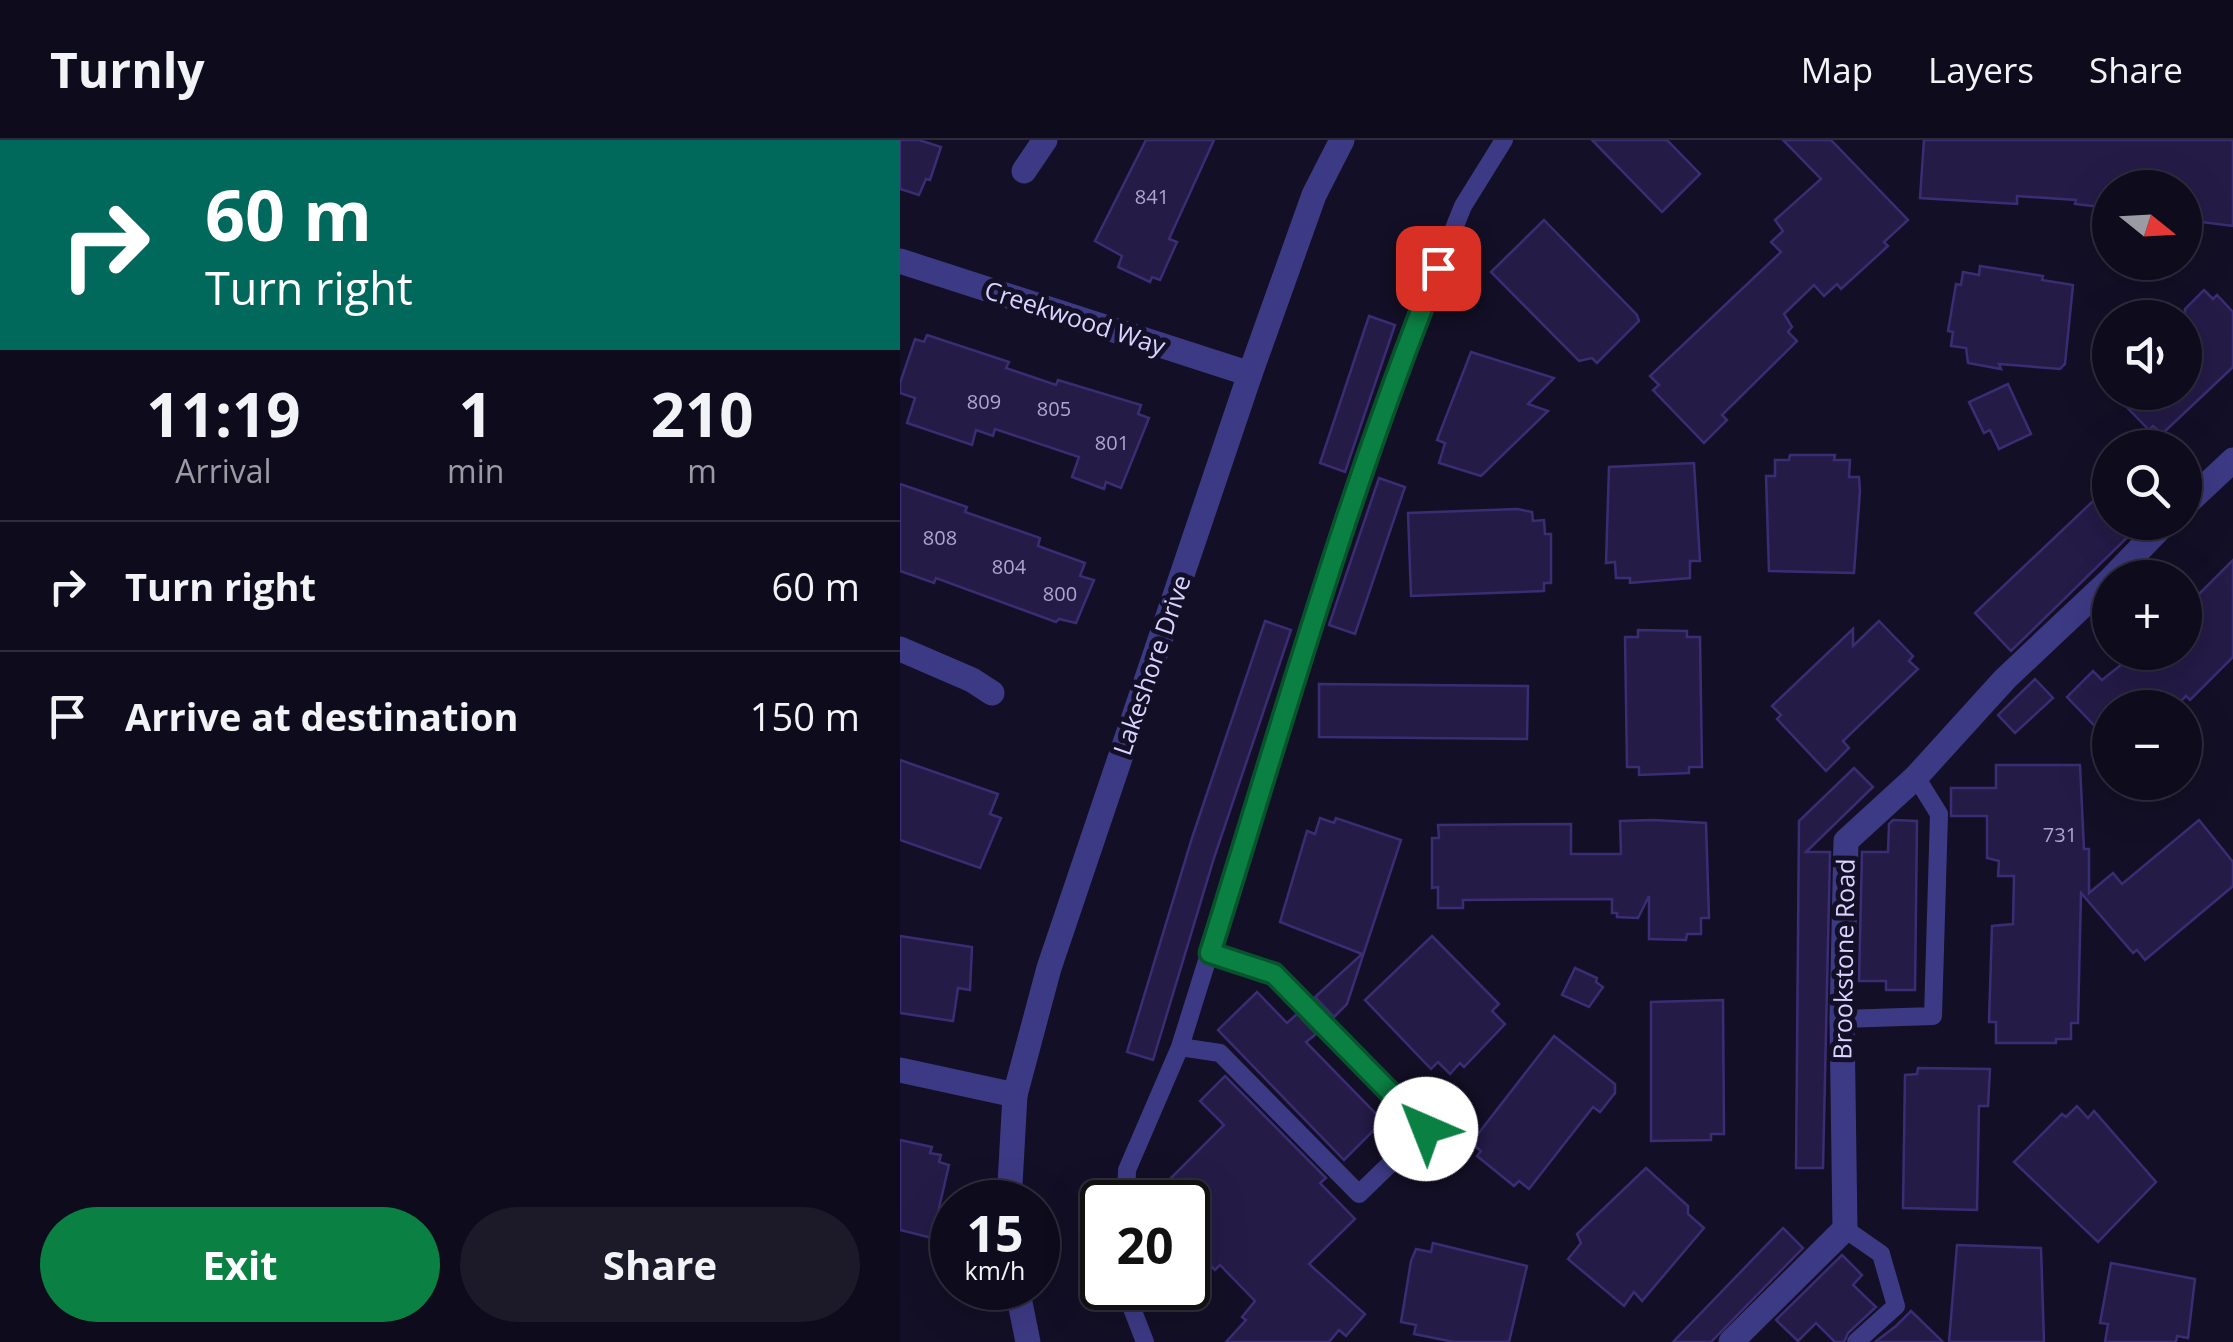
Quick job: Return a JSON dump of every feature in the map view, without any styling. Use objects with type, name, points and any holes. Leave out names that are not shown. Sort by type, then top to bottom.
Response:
[{"type":"street","points":[[1024,171],[1045,140]]},
{"type":"street","name":"Lakeshore Drive","points":[[1010,1180],[1015,1095],[1049,968],[1250,374],[1314,195],[1342,140]]},
{"type":"street","name":"Creekwood Way","points":[[900,261],[1250,374]]},
{"type":"street","points":[[2202,489],[2233,460]]},
{"type":"street","name":"Brookstone Road","points":[[2129,560],[2149,540]]},
{"type":"street","name":"Brookstone Road","points":[[1845,1229],[1842,1018],[1846,841],[1916,776],[2005,679],[2092,597]]},
{"type":"street","points":[[900,649],[972,680],[992,694]]},
{"type":"street","points":[[900,1070],[1015,1095]]},
{"type":"street","points":[[1730,1342],[1845,1229]]},
{"type":"street","points":[[1021,1310],[1028,1342]]},
{"type":"lane","points":[[1126,1180],[1126,1170],[1180,1046],[1301,660],[1413,330],[1464,206],[1504,140]]},
{"type":"lane","points":[[1842,1018],[1933,1016],[1939,814],[1916,776]]},
{"type":"lane","points":[[1180,1046],[1220,1053],[1359,1194],[1426,1129],[1274,974],[1210,953]]},
{"type":"lane","points":[[1845,1229],[1882,1254],[1896,1306],[1856,1342]]},
{"type":"lane","points":[[1133,1310],[1145,1342]]},
{"type":"building","points":[[900,140],[919,140],[941,147],[930,180],[926,179],[919,195],[900,189]]},
{"type":"building","points":[[1146,140],[1214,140],[1169,239],[1177,242],[1160,280],[1152,277],[1150,282],[1118,267],[1122,256],[1095,241]]},
{"type":"building","points":[[1592,140],[1667,140],[1700,174],[1662,212]]},
{"type":"building","points":[[1783,140],[1831,140],[1908,220],[1884,242],[1888,246],[1841,289],[1837,284],[1824,296],[1814,285],[1784,314],[1792,327],[1788,332],[1797,341],[1722,415],[1727,420],[1704,443],[1653,390],[1659,385],[1650,376],[1781,252],[1771,242],[1783,231],[1775,220],[1821,179]]},
{"type":"building","points":[[1924,140],[2233,140],[2233,226],[2202,222],[2202,170],[2092,170],[2092,206],[2075,204],[2076,200],[2017,196],[2017,204],[1920,198]]},
{"type":"building","points":[[1544,220],[1637,315],[1639,321],[1597,363],[1592,358],[1579,361],[1491,272]]},
{"type":"building","points":[[1980,266],[2073,285],[2065,364],[2060,369],[1999,364],[2001,369],[1968,363],[1966,348],[1951,346],[1953,332],[1948,331],[1956,284],[1961,285],[1963,272],[1979,275]]},
{"type":"building","points":[[2204,290],[2213,299],[2217,295],[2233,312],[2233,367],[2202,396],[2202,300],[2194,300]]},
{"type":"building","points":[[1369,316],[1395,325],[1345,472],[1320,463]]},
{"type":"building","points":[[927,335],[1009,362],[1006,368],[1056,385],[1058,380],[1141,405],[1138,414],[1149,418],[1121,488],[1106,482],[1104,489],[1072,477],[1079,457],[995,429],[993,436],[976,430],[972,445],[907,423],[915,398],[900,393],[900,383],[915,339],[924,342]]},
{"type":"building","points":[[1471,352],[1554,378],[1528,404],[1548,411],[1481,476],[1439,463],[1445,443],[1437,440]]},
{"type":"building","points":[[2008,384],[2031,434],[1999,449],[1990,430],[1984,433],[1969,402]]},
{"type":"building","points":[[2130,410],[2187,410],[2166,430],[2153,426],[2149,430]]},
{"type":"building","points":[[1790,455],[1835,455],[1834,460],[1850,460],[1849,477],[1859,477],[1860,491],[1854,573],[1769,571],[1766,476],[1775,476],[1775,460],[1789,460]]},
{"type":"building","points":[[1694,463],[1700,561],[1690,561],[1690,578],[1630,583],[1630,578],[1616,578],[1615,562],[1606,563],[1609,467]]},
{"type":"building","points":[[1379,478],[1405,487],[1355,634],[1329,625]]},
{"type":"building","points":[[900,484],[1040,538],[1038,546],[1085,563],[1080,576],[1094,580],[1076,623],[1059,619],[1056,622],[936,578],[934,583],[900,571]]},
{"type":"building","points":[[2092,502],[2092,540],[2125,540],[2104,560],[2092,560],[2092,572],[2011,651],[1975,613]]},
{"type":"building","points":[[1517,509],[1532,512],[1533,521],[1544,520],[1545,534],[1551,534],[1551,583],[1544,583],[1544,591],[1411,596],[1408,513]]},
{"type":"building","points":[[2233,560],[2233,657],[2200,690],[2092,690],[2092,723],[2067,697],[2093,671],[2102,680],[2114,670],[2202,670],[2202,591]]},
{"type":"building","points":[[1265,621],[1291,630],[1214,858],[1153,1060],[1127,1052],[1192,838]]},
{"type":"building","points":[[1879,621],[1913,656],[1909,661],[1918,669],[1843,741],[1849,748],[1826,771],[1777,719],[1781,715],[1772,706],[1853,629],[1853,646]]},
{"type":"building","points":[[1638,630],[1687,631],[1687,637],[1700,637],[1702,767],[1689,767],[1689,773],[1639,775],[1639,767],[1627,767],[1625,637],[1638,637]]},
{"type":"building","points":[[2035,679],[2053,698],[2015,733],[1998,715]]},
{"type":"building","points":[[1319,684],[1528,686],[1527,739],[1319,737]]},
{"type":"building","points":[[900,760],[998,794],[990,814],[1001,818],[980,868],[900,840]]},
{"type":"building","points":[[1996,765],[2080,765],[2084,849],[2089,849],[2089,893],[2113,873],[2122,884],[2199,820],[2233,862],[2233,886],[2145,960],[2137,950],[2133,953],[2081,893],[2078,1023],[2071,1023],[2071,1039],[2056,1039],[2056,1043],[1996,1043],[1996,1022],[1989,1022],[1992,926],[2013,924],[2014,876],[1998,876],[1999,861],[1987,858],[1987,816],[1951,816],[1951,788],[1996,788]]},
{"type":"building","points":[[1854,768],[1873,787],[1806,852],[1830,852],[1823,1168],[1796,1168],[1799,821]]},
{"type":"building","points":[[1320,818],[1334,823],[1336,818],[1401,840],[1347,1004],[1334,1017],[1315,997],[1362,954],[1280,922],[1307,831],[1315,834]]},
{"type":"building","points":[[1893,820],[1917,821],[1915,990],[1886,990],[1886,981],[1859,981],[1862,852],[1888,852],[1889,824]]},
{"type":"building","points":[[1620,821],[1706,823],[1709,918],[1701,918],[1701,934],[1687,934],[1686,940],[1649,939],[1649,896],[1638,918],[1617,917],[1617,913],[1612,913],[1612,899],[1463,900],[1463,908],[1438,908],[1438,887],[1432,888],[1432,838],[1439,838],[1438,825],[1571,824],[1571,854],[1621,854]]},
{"type":"building","points":[[900,936],[972,947],[970,990],[958,988],[953,1021],[900,1013]]},
{"type":"building","points":[[1432,936],[1499,1004],[1492,1011],[1505,1024],[1464,1067],[1460,1063],[1450,1074],[1438,1062],[1431,1069],[1365,1000]]},
{"type":"building","points":[[1575,968],[1597,978],[1596,982],[1603,987],[1589,1007],[1562,995]]},
{"type":"building","points":[[1257,992],[1287,1023],[1297,1014],[1316,1034],[1306,1042],[1383,1121],[1344,1160],[1218,1030]]},
{"type":"building","points":[[1723,1000],[1724,1134],[1711,1134],[1711,1140],[1651,1141],[1651,1002]]},
{"type":"building","points":[[1554,1036],[1615,1084],[1615,1093],[1600,1112],[1593,1107],[1529,1189],[1519,1181],[1514,1186],[1477,1156],[1481,1151],[1471,1143]]},
{"type":"building","points":[[1918,1068],[1990,1069],[1988,1106],[1979,1106],[1977,1210],[1903,1208],[1905,1075],[1917,1074]]},
{"type":"building","points":[[1225,1076],[1326,1178],[1320,1183],[1355,1219],[1309,1264],[1365,1314],[1346,1336],[1339,1330],[1329,1342],[1226,1342],[1246,1320],[1242,1317],[1255,1301],[1220,1265],[1215,1270],[1210,1265],[1210,1180],[1169,1180],[1224,1125],[1200,1101]]},
{"type":"building","points":[[2077,1106],[2088,1118],[2094,1111],[2156,1182],[2098,1242],[2014,1162],[2062,1114],[2066,1117]]},
{"type":"building","points":[[900,1140],[932,1147],[930,1153],[941,1155],[939,1162],[949,1165],[946,1180],[930,1180],[930,1238],[900,1230]]},
{"type":"building","points":[[1646,1168],[1688,1206],[1688,1214],[1704,1228],[1642,1301],[1634,1292],[1624,1306],[1568,1259],[1581,1243],[1577,1234]]},
{"type":"building","points":[[1783,1228],[1803,1248],[1711,1342],[1673,1342]]},
{"type":"building","points":[[1433,1243],[1527,1266],[1509,1342],[1454,1342],[1414,1334],[1416,1325],[1401,1322],[1411,1261],[1416,1249],[1431,1252]]},
{"type":"building","points":[[1957,1245],[2041,1248],[2044,1342],[1949,1342]]},
{"type":"building","points":[[1842,1255],[1862,1275],[1853,1285],[1876,1307],[1848,1333],[1844,1342],[1835,1342],[1816,1323],[1798,1341],[1776,1320]]},
{"type":"building","points":[[2111,1263],[2195,1279],[2188,1338],[2177,1336],[2176,1342],[2105,1342],[2108,1324],[2100,1323]]},
{"type":"building","points":[[1911,1311],[1943,1342],[1875,1342],[1896,1326]]},
{"type":"route","points":[[1426,1129],[1274,974],[1210,953],[1301,660],[1413,330],[1438,268]]}]
